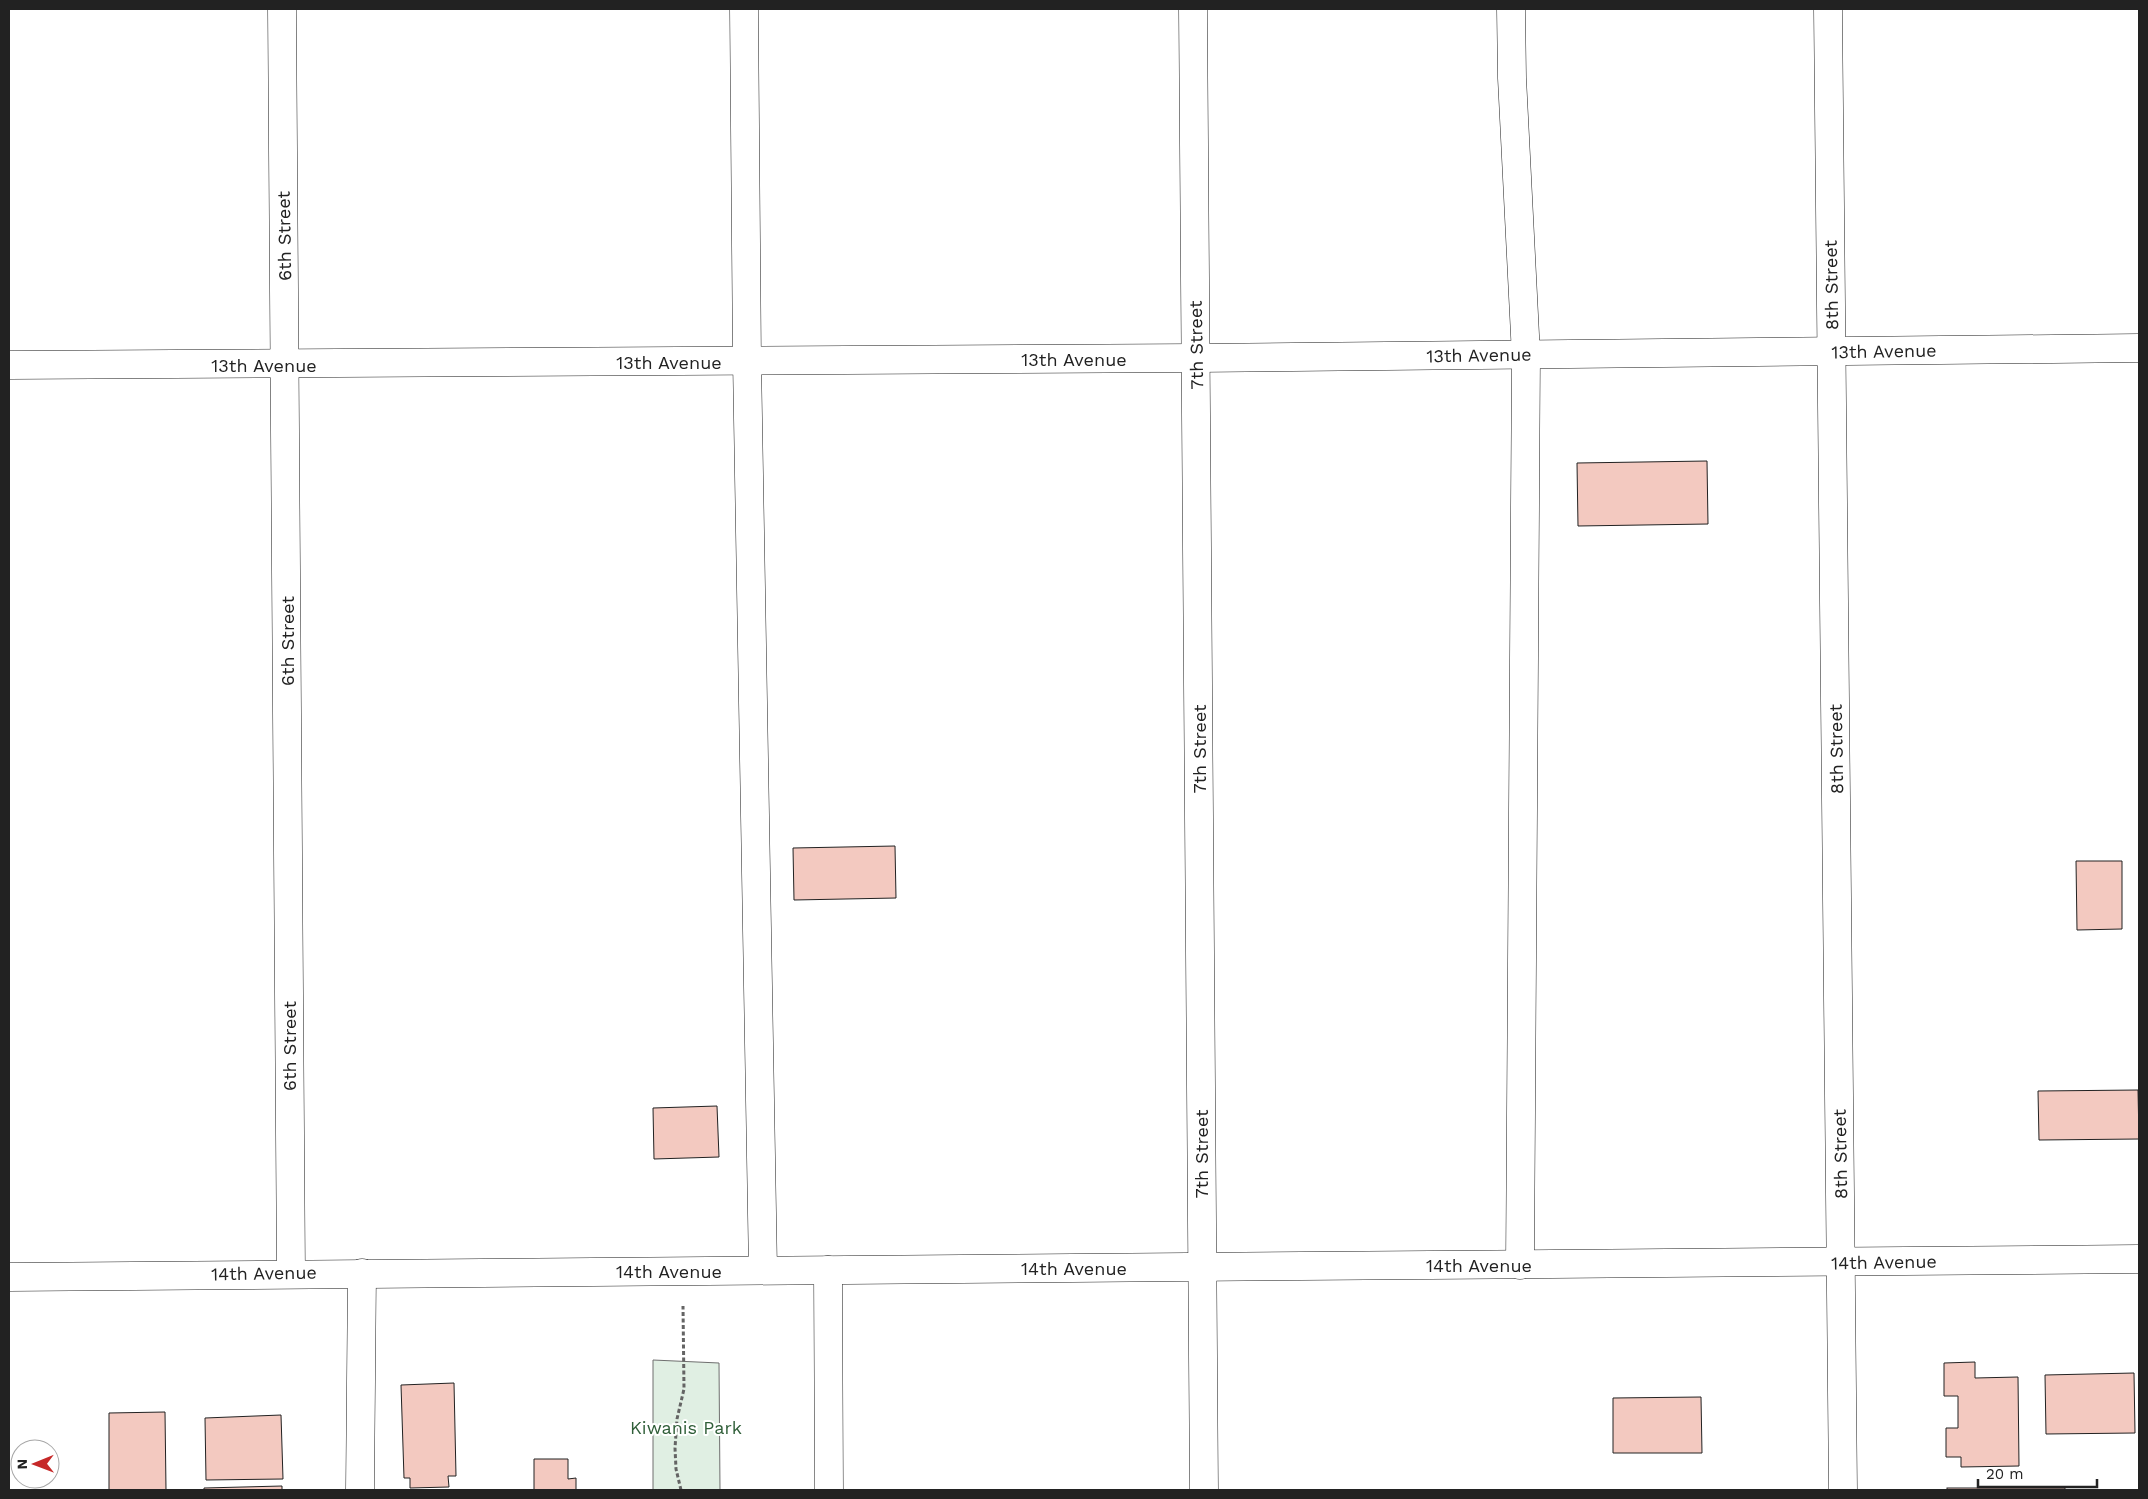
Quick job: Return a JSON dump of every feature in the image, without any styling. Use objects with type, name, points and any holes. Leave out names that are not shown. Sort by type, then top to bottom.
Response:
[{"type":"street","name":"6th Street","points":[[282,9],[291,1273]]},
{"type":"street","points":[[744,9],[747,361],[763,1270]]},
{"type":"street","name":"7th Street","points":[[1193,9],[1204,1490]]},
{"type":"street","points":[[1511,9],[1512,78],[1526,355],[1520,1265]]},
{"type":"street","name":"8th Street","points":[[1828,9],[1843,1490]]},
{"type":"street","name":"13th Avenue","points":[[9,365],[285,365],[1197,358],[2139,348]]},
{"type":"street","name":"14th Avenue","points":[[9,1277],[291,1273],[1202,1268],[2139,1259]]},
{"type":"street","points":[[828,1270],[829,1490]]},
{"type":"street","points":[[360,1490],[362,1273]]},
{"type":"path","points":[[681,1490],[676,1469],[675,1448],[684,1388],[682,1271]]},
{"type":"green space","name":"Kiwanis Park","points":[[653,1360],[719,1363],[720,1490],[653,1490]]},
{"type":"building","points":[[1707,461],[1708,524],[1578,526],[1577,463]]},
{"type":"building","points":[[895,846],[896,898],[794,900],[793,848]]},
{"type":"building","points":[[2076,861],[2122,861],[2122,929],[2077,930]]},
{"type":"building","points":[[2138,1090],[2139,1139],[2039,1140],[2038,1091]]},
{"type":"building","points":[[717,1106],[719,1157],[654,1159],[653,1108]]},
{"type":"building","points":[[1975,1362],[1975,1378],[2018,1377],[2019,1466],[1961,1467],[1961,1457],[1946,1457],[1946,1428],[1958,1428],[1958,1396],[1944,1396],[1944,1363]]},
{"type":"building","points":[[2134,1373],[2135,1433],[2046,1434],[2045,1375]]},
{"type":"building","points":[[454,1383],[456,1476],[448,1476],[449,1487],[410,1488],[410,1478],[404,1478],[401,1385]]},
{"type":"building","points":[[1701,1397],[1702,1453],[1613,1453],[1613,1398]]},
{"type":"building","points":[[165,1412],[166,1490],[109,1490],[109,1413]]},
{"type":"building","points":[[281,1415],[283,1479],[206,1480],[205,1418]]},
{"type":"building","points":[[534,1459],[568,1459],[568,1479],[576,1478],[576,1490],[534,1490]]},
{"type":"building","points":[[282,1486],[282,1490],[204,1490],[204,1488]]},
{"type":"building","points":[[1947,1488],[2065,1488],[2065,1490],[1947,1490]]}]
